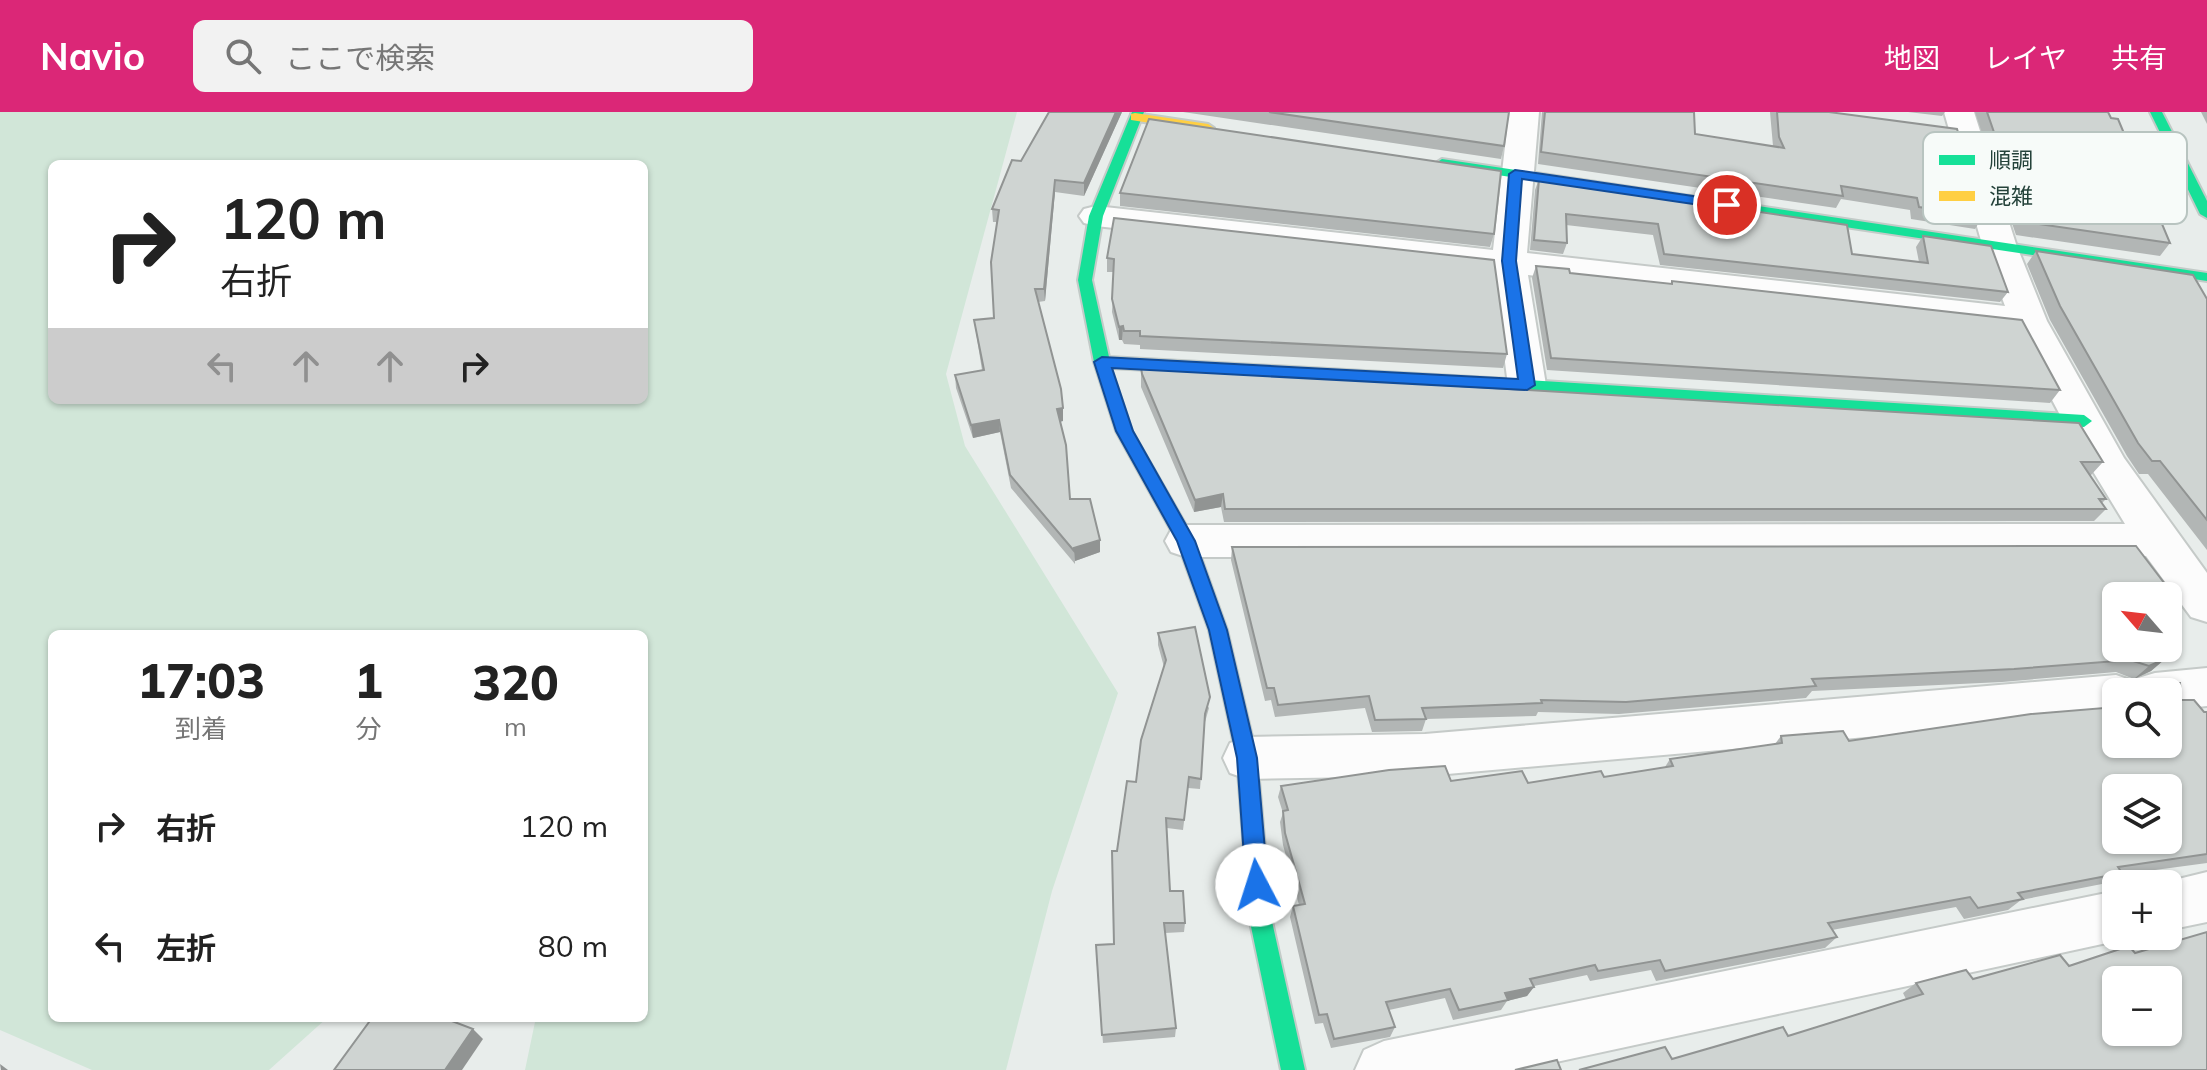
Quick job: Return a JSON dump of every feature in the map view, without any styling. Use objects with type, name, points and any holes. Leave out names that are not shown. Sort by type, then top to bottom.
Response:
[{"type":"street","points":[[1524,112],[1515,174],[1509,261],[1527,385]]},
{"type":"street","points":[[2156,112],[2166,132]]},
{"type":"street","points":[[1226,131],[1136,115],[1096,216],[1085,280],[1102,362],[1124,431],[1186,541],[1218,630],[1247,758],[1260,917],[1293,1070]]},
{"type":"street","points":[[1424,160],[2207,277]]},
{"type":"street","points":[[2187,174],[2207,214]]},
{"type":"street","points":[[1096,216],[2029,320]]},
{"type":"street","points":[[1991,224],[2029,320],[2084,421],[2155,540],[2207,605]]},
{"type":"street","points":[[1102,362],[1527,385],[2084,421]]},
{"type":"street","points":[[1186,541],[2155,540]]},
{"type":"street","points":[[2182,689],[2207,687]]},
{"type":"street","points":[[1247,758],[1425,755],[2102,696]]},
{"type":"street","points":[[2182,902],[2207,897]]},
{"type":"street","points":[[1384,1070],[2102,919]]},
{"type":"green space","points":[[0,112],[1017,112],[946,374],[965,446],[1118,693],[1052,891],[1006,1070],[525,1070],[535,1022],[648,1022],[648,630],[48,630],[48,1022],[323,1022],[269,1070],[92,1070],[0,1030]]},
{"type":"building","points":[[1049,112],[1116,112],[1084,183],[1055,180],[1044,289],[1035,289],[1061,389],[1063,408],[1057,409],[1066,445],[1070,499],[1090,499],[1100,540],[1074,548],[1075,552],[1010,475],[999,420],[971,425],[955,375],[984,370],[974,320],[994,318],[991,262],[999,210],[992,209],[1012,160],[1021,161]]},
{"type":"building","points":[[1269,112],[1509,112],[1504,146]]},
{"type":"building","points":[[1545,112],[1694,112],[1695,134],[1784,148],[1779,137],[1777,112],[1829,112],[1957,129],[1958,132],[1923,132],[1923,208],[1919,207],[1917,198],[1841,186],[1843,196],[1541,152]]},
{"type":"building","points":[[1987,112],[2108,112],[2111,118],[2118,119],[2123,132],[1994,132]]},
{"type":"building","points":[[1149,119],[1501,171],[1494,234],[1120,193]]},
{"type":"building","points":[[1539,179],[1847,225],[1852,254],[1928,263],[1923,236],[1991,246],[2008,292],[1664,254],[1658,224],[1566,214],[1567,243],[1534,240]]},
{"type":"building","points":[[1114,218],[1494,260],[1507,354],[1140,336],[1140,331],[1124,331],[1123,326],[1119,327],[1112,299],[1114,259],[1107,258]]},
{"type":"building","points":[[2039,224],[2162,224],[2170,243]]},
{"type":"building","points":[[2036,251],[2193,275],[2207,299],[2207,520],[2160,461],[2152,461],[2138,443],[2060,306]]},
{"type":"building","points":[[1536,266],[1569,269],[1570,273],[1672,284],[1672,281],[2022,320],[2060,390],[1551,358]]},
{"type":"building","points":[[1141,367],[2079,423],[2103,462],[2081,462],[2106,499],[2099,499],[2106,509],[1225,509],[1223,494],[1195,500]]},
{"type":"building","points":[[2136,546],[2163,582],[2102,582],[2104,662],[1812,679],[1816,686],[1626,702],[1541,700],[1542,703],[1422,708],[1426,719],[1375,720],[1369,696],[1278,705],[1274,688],[1267,688],[1232,547]]},
{"type":"building","points":[[1195,627],[1210,697],[1205,714],[1201,779],[1189,777],[1184,820],[1166,818],[1170,891],[1183,891],[1185,923],[1164,923],[1176,1028],[1102,1035],[1096,945],[1114,944],[1112,851],[1117,851],[1127,781],[1136,782],[1141,740],[1166,660],[1158,633]]},
{"type":"building","points":[[2136,662],[2158,662],[2149,666]]},
{"type":"building","points":[[2182,700],[2194,700],[2207,712],[2207,854],[2118,867],[2120,870],[2102,870],[2102,877],[2018,893],[2023,899],[1978,908],[1970,897],[1828,923],[1837,937],[1665,971],[1660,960],[1598,971],[1595,965],[1530,979],[1534,987],[1505,993],[1508,1000],[1459,1010],[1450,989],[1386,1002],[1395,1027],[1334,1039],[1327,1014],[1319,1015],[1293,906],[1305,904],[1285,833],[1283,811],[1288,810],[1281,786],[1389,770],[1445,766],[1451,781],[1522,771],[1528,783],[1601,771],[1604,777],[1673,766],[1670,759],[1782,743],[1781,736],[1843,731],[1849,741],[2031,714],[2102,708],[2102,758],[2182,758]]},
{"type":"building","points":[[2207,932],[2207,1070],[1579,1070],[1665,1047],[1672,1059],[1783,1027],[1788,1036],[1923,994],[1916,983],[1966,970],[1973,979],[2060,955],[2069,966],[2117,950],[2132,950],[2135,953],[2182,950],[2182,939]]},
{"type":"building","points":[[369,1022],[455,1022],[473,1029],[445,1070],[334,1070]]},
{"type":"building","points":[[1557,1060],[1561,1070],[1515,1070]]},
{"type":"traffic: fast","points":[[1138,112],[1096,216],[1085,280],[1102,362],[1124,431],[1186,541],[1218,630],[1247,758],[1260,917],[1293,1070]]},
{"type":"traffic: fast","points":[[2156,112],[2166,132]]},
{"type":"traffic: fast","points":[[1442,163],[2207,277]]},
{"type":"traffic: fast","points":[[2187,174],[2207,214]]},
{"type":"traffic: fast","points":[[1102,362],[1527,385],[2084,421]]},
{"type":"traffic: slow","points":[[1135,117],[1208,128]]},
{"type":"route","points":[[1257,885],[1247,758],[1218,630],[1186,541],[1124,431],[1102,362],[1527,385],[1509,261],[1515,174],[1727,205]]}]
